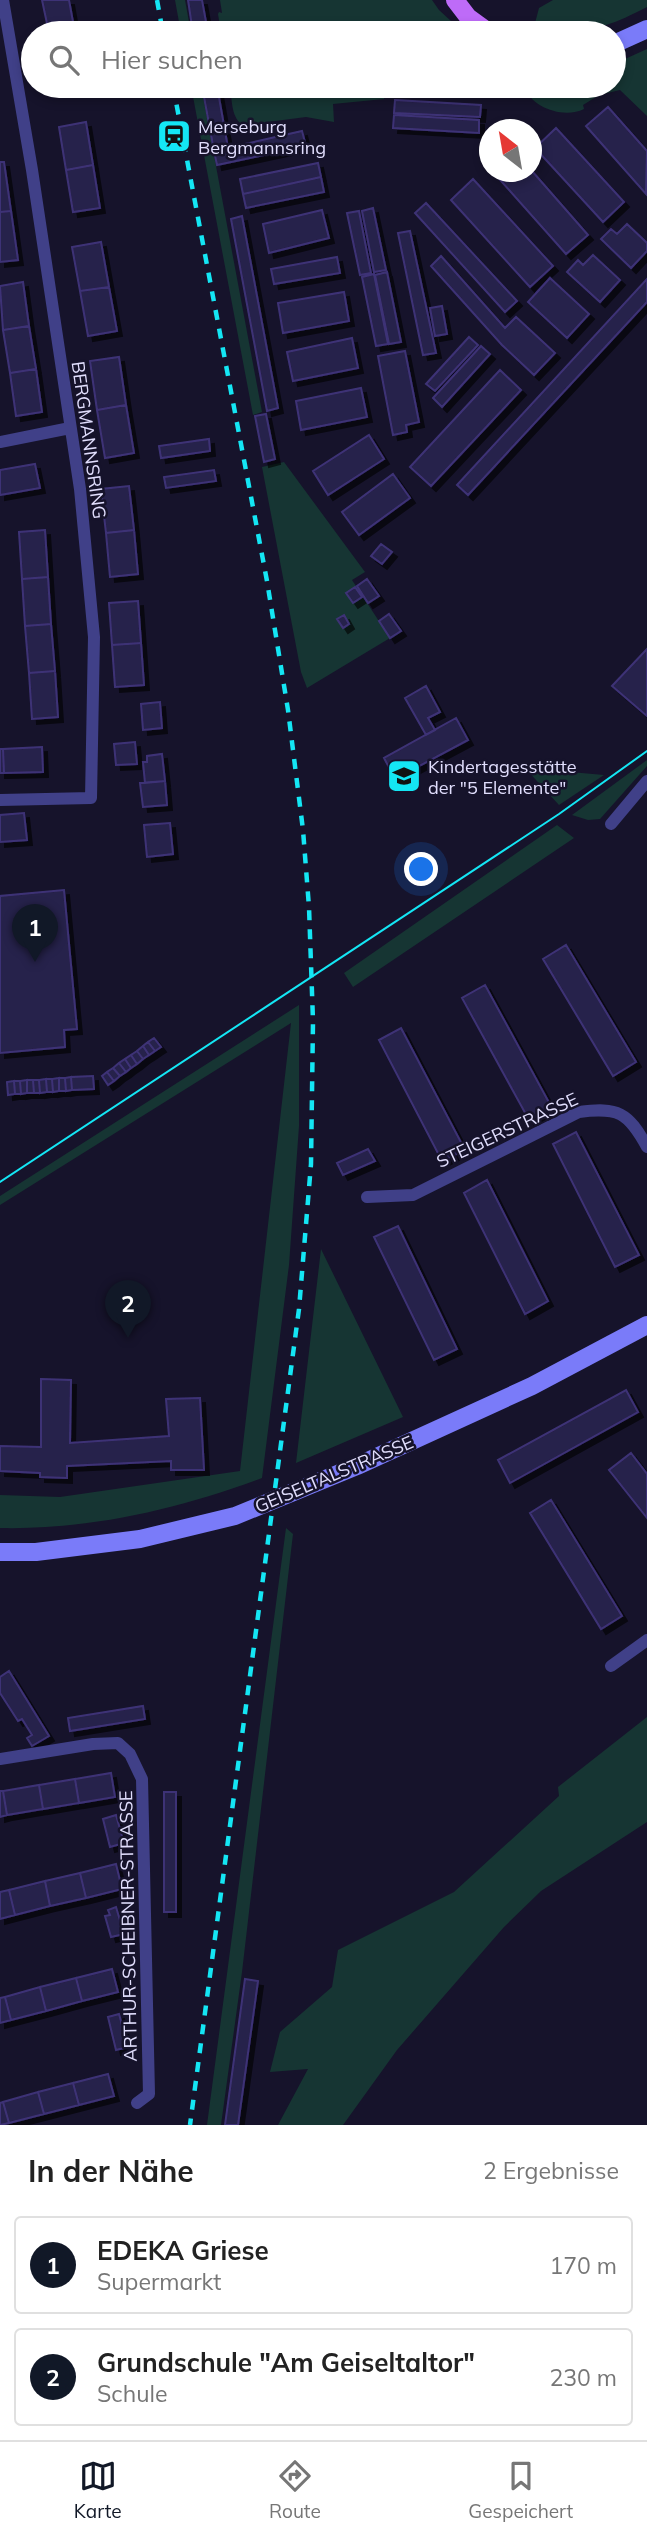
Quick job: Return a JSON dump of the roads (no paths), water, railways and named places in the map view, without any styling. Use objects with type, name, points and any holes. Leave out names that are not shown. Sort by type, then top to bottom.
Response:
[{"type":"main road","points":[[455,0],[472,21]]},
{"type":"street","name":"BERGMANNSRING","points":[[0,800],[91,798],[94,637],[80,489],[32,170],[3,0]]},
{"type":"street","points":[[626,39],[647,29]]},
{"type":"street","points":[[0,442],[70,428]]},
{"type":"street","points":[[611,824],[647,781]]},
{"type":"street","name":"STEIGERSTRASSE","points":[[367,1197],[413,1195],[579,1112],[603,1109],[623,1115],[637,1130],[647,1147]]},
{"type":"street","name":"GEISELTALSTRASSE","points":[[0,1552],[36,1552],[140,1539],[235,1516],[357,1466],[532,1386],[647,1325]]},
{"type":"street","points":[[611,1666],[647,1640]]},
{"type":"street","name":"ARTHUR-SCHEIBNER-STRASSE","points":[[0,1759],[93,1744],[118,1743],[130,1754],[142,1779],[149,2094],[137,2103]]},
{"type":"tram line","points":[[0,1182],[559,814],[647,751]]},
{"type":"railway","points":[[157,0],[161,21]]},
{"type":"railway","points":[[175,98],[267,581],[288,710],[303,830],[313,1021],[311,1164],[299,1309],[190,2125]]},
{"type":"place","name":"Merseburg Bergmannsring","points":[[174,136]]},
{"type":"place","name":"Kindertagesstätte der \"5 Elemente\"","points":[[404,776]]},
{"type":"place","name":"EDEKA Griese","points":[[35,962]]},
{"type":"place","name":"Grundschule \"Am Geiseltaltor\"","points":[[128,1338]]}]
